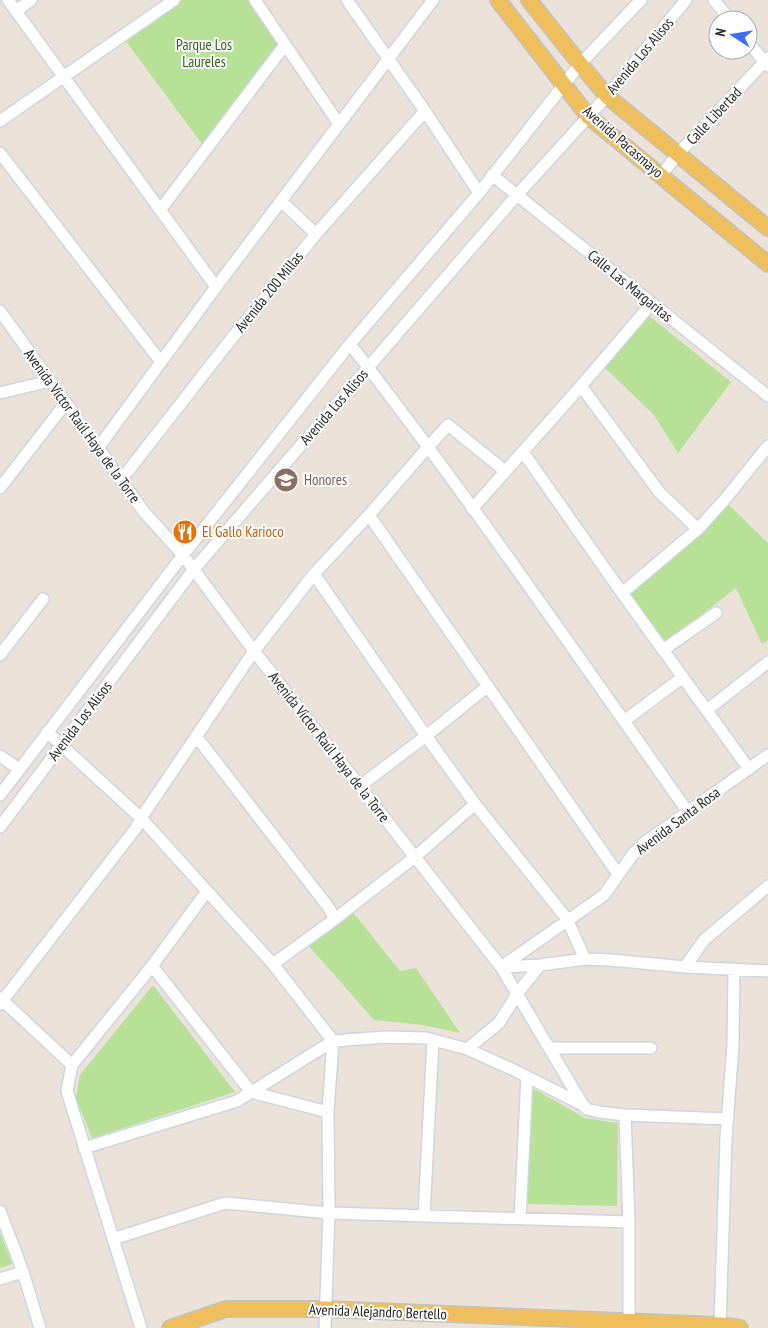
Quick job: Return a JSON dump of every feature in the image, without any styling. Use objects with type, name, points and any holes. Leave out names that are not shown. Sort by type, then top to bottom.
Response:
[{"type":"main road","name":"Avenida Pacasmayo","points":[[498,0],[588,116],[768,264]]},
{"type":"main road","name":"Avenida Pacasmayo","points":[[529,0],[607,96],[768,228]]},
{"type":"main road","name":"Avenida Alejandro Bertello","points":[[170,1328],[226,1309],[326,1309],[720,1325],[740,1328]]},
{"type":"street","points":[[8,0],[216,287]]},
{"type":"street","points":[[16,11],[31,0]]},
{"type":"street","points":[[0,121],[174,0]]},
{"type":"street","points":[[254,0],[339,124]]},
{"type":"street","points":[[347,0],[425,111],[479,193]]},
{"type":"street","points":[[98,448],[216,287],[432,0]]},
{"type":"street","name":"Avenida Los Alisos","points":[[0,794],[183,555],[350,344],[479,193],[580,64],[642,0]]},
{"type":"street","name":"Avenida Los Alisos","points":[[0,827],[194,569],[517,195],[607,96],[686,0]]},
{"type":"street","points":[[714,0],[722,10]]},
{"type":"street","points":[[160,210],[285,45]]},
{"type":"street","points":[[758,53],[767,62]]},
{"type":"street","name":"Calle Libertad","points":[[661,176],[678,154],[767,62]]},
{"type":"street","name":"Avenida 200 Millas","points":[[121,480],[316,234],[425,111]]},
{"type":"street","points":[[0,153],[161,362]]},
{"type":"street","name":"Calle Las Margaritas","points":[[492,175],[768,396]]},
{"type":"street","points":[[281,202],[316,234]]},
{"type":"street","points":[[472,509],[652,303]]},
{"type":"street","name":"Avenida Víctor Raúl Haya de la Torre","points":[[0,311],[144,512],[194,569],[254,651],[501,967],[583,1105]]},
{"type":"street","points":[[350,344],[428,447],[549,614],[688,812]]},
{"type":"street","points":[[0,393],[50,381]]},
{"type":"street","points":[[581,386],[660,493],[698,529]]},
{"type":"street","points":[[0,488],[66,404]]},
{"type":"street","points":[[72,1065],[1,1001],[136,828],[254,651],[314,574],[448,425],[505,471]]},
{"type":"street","points":[[622,593],[698,529],[768,446]]},
{"type":"street","points":[[523,452],[749,769]]},
{"type":"street","points":[[369,515],[618,874]]},
{"type":"street","points":[[314,574],[475,804],[567,919],[585,959]]},
{"type":"street","points":[[0,655],[43,599]]},
{"type":"street","points":[[663,650],[716,613]]},
{"type":"street","points":[[707,710],[768,662]]},
{"type":"street","points":[[624,721],[683,677]]},
{"type":"street","points":[[360,786],[488,686]]},
{"type":"street","points":[[47,732],[141,818],[273,964],[333,1040],[328,1112],[329,1213],[325,1328]]},
{"type":"street","points":[[196,736],[323,900],[335,919]]},
{"type":"street","name":"Avenida Santa Rosa","points":[[501,967],[556,929],[567,919],[604,895],[633,854],[644,842],[768,755]]},
{"type":"street","points":[[0,756],[19,770]]},
{"type":"street","points":[[273,964],[415,857],[475,804]]},
{"type":"street","points":[[685,967],[704,940],[768,886]]},
{"type":"street","points":[[140,1328],[67,1091],[72,1065],[152,966],[207,891]]},
{"type":"street","points":[[501,967],[540,965],[585,959],[768,971]]},
{"type":"street","points":[[466,1049],[499,1023],[540,965]]},
{"type":"street","points":[[152,966],[251,1092],[328,1112]]},
{"type":"street","points":[[720,1325],[728,1119],[733,1046],[734,969]]},
{"type":"street","points":[[84,1148],[237,1101],[333,1040],[386,1036],[426,1038],[466,1049],[528,1077],[588,1109],[598,1112],[625,1115],[728,1119]]},
{"type":"street","points":[[424,1216],[433,1040]]},
{"type":"street","points":[[549,1048],[651,1048]]},
{"type":"street","points":[[520,1218],[528,1077]]},
{"type":"street","points":[[625,1115],[629,1222],[629,1322]]},
{"type":"street","points":[[113,1239],[225,1203],[329,1213],[629,1222]]},
{"type":"street","points":[[0,1211],[23,1272],[40,1328]]},
{"type":"street","points":[[0,1279],[23,1272]]},
{"type":"green space","name":"Parque Los Laureles","points":[[182,0],[249,0],[280,45],[202,144],[125,40]]},
{"type":"green space","points":[[648,315],[731,382],[678,453],[653,414],[604,367]]},
{"type":"green space","points":[[728,504],[768,543],[768,640],[762,644],[736,588],[663,644],[628,596],[699,535]]},
{"type":"green space","points":[[352,911],[400,971],[416,968],[460,1033],[423,1025],[374,1020],[309,946]]},
{"type":"green space","points":[[153,985],[235,1092],[92,1138],[76,1098],[80,1075]]},
{"type":"green space","points":[[532,1088],[585,1118],[618,1123],[617,1206],[527,1204]]},
{"type":"green space","points":[[0,1232],[12,1264],[0,1268]]},
{"type":"place","name":"Honores","points":[[286,480]]},
{"type":"place","name":"El Gallo Karioco","points":[[185,532]]}]
